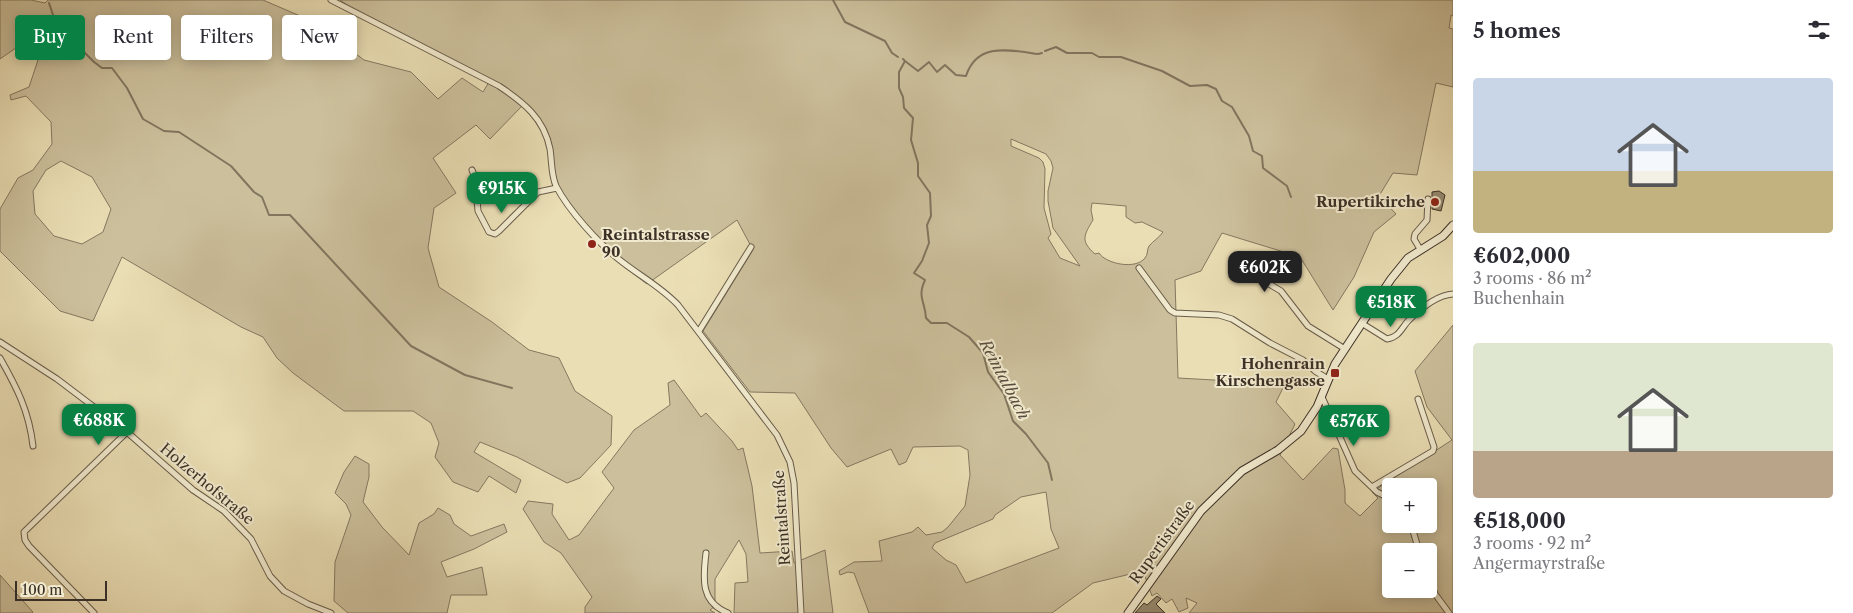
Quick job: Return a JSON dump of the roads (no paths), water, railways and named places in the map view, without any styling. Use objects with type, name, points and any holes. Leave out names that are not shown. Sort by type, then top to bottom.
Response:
[{"type":"main road","name":"Rupertistraße","points":[[1128,613],[1201,511],[1242,472],[1278,450],[1296,436],[1313,415],[1328,379],[1345,349],[1401,265],[1420,249],[1443,236],[1453,225]]},
{"type":"street","name":"Reintalstraße","points":[[331,0],[499,86],[528,107],[543,127],[550,149],[553,179],[557,188],[601,244],[621,261],[665,292],[699,331],[777,435],[790,462],[794,483],[801,613]]},
{"type":"street","points":[[472,170],[475,177],[478,211],[490,232],[495,234],[538,192],[557,188]]},
{"type":"street","points":[[1420,249],[1414,239],[1415,234],[1427,220],[1428,199]]},
{"type":"street","points":[[699,331],[751,247]]},
{"type":"street","points":[[1139,268],[1170,310],[1175,313],[1219,315],[1232,319],[1270,343],[1303,360],[1315,372],[1328,379]]},
{"type":"street","points":[[1258,278],[1281,291],[1308,326],[1345,349]]},
{"type":"street","points":[[1363,324],[1387,339],[1396,337],[1420,310],[1441,297],[1453,294]]},
{"type":"street","name":"Holzerhofstraße","points":[[0,342],[56,379],[127,432],[194,490],[224,511],[251,539],[270,576],[284,591],[308,604],[331,613]]},
{"type":"street","points":[[0,358],[23,400],[29,419],[33,446]]},
{"type":"street","points":[[1322,397],[1355,471],[1372,487],[1382,493]]},
{"type":"street","points":[[1372,487],[1432,452],[1434,449],[1418,399]]},
{"type":"street","points":[[94,613],[29,546],[24,536],[28,527],[86,474],[127,432]]},
{"type":"street","points":[[706,553],[703,578],[707,594],[715,606],[728,613]]},
{"type":"street","points":[[1437,597],[1449,613]]},
{"type":"waterway","name":"Reintalbach","points":[[833,0],[845,22],[885,41],[892,53],[898,57]]},
{"type":"waterway","points":[[49,3],[60,28],[94,62],[102,68],[112,68],[127,88],[143,119],[164,131],[179,132],[231,166],[254,192],[262,197],[269,215],[290,215],[411,346],[465,375],[512,388]]},
{"type":"waterway","points":[[1045,51],[1056,47],[1067,53],[1092,53],[1099,57],[1121,57],[1162,71],[1190,86],[1207,85],[1216,89],[1222,101],[1232,107],[1249,136],[1253,151],[1262,156],[1263,168],[1287,186],[1291,197]]},
{"type":"waterway","points":[[905,61],[918,71],[929,62],[937,72],[945,65],[956,75],[966,76],[971,65],[986,53],[1005,50],[1042,53]]},
{"type":"waterway","name":"Reintalbach","points":[[903,59],[905,61],[899,72],[899,88],[903,97],[904,108],[913,118],[911,140],[918,163],[918,176],[930,193],[931,216],[927,225],[929,243],[922,261],[914,273],[925,280],[922,295],[926,318],[931,323],[947,323],[969,337],[983,353],[988,372],[1004,394],[1013,421],[1026,434],[1048,463],[1052,480]]},
{"type":"place","name":"Rupertikirche","points":[[1435,202]]},
{"type":"place","name":"Reintalstrasse 90","points":[[592,244]]},
{"type":"place","name":"Hohenrain Kirschengasse","points":[[1335,373]]}]
